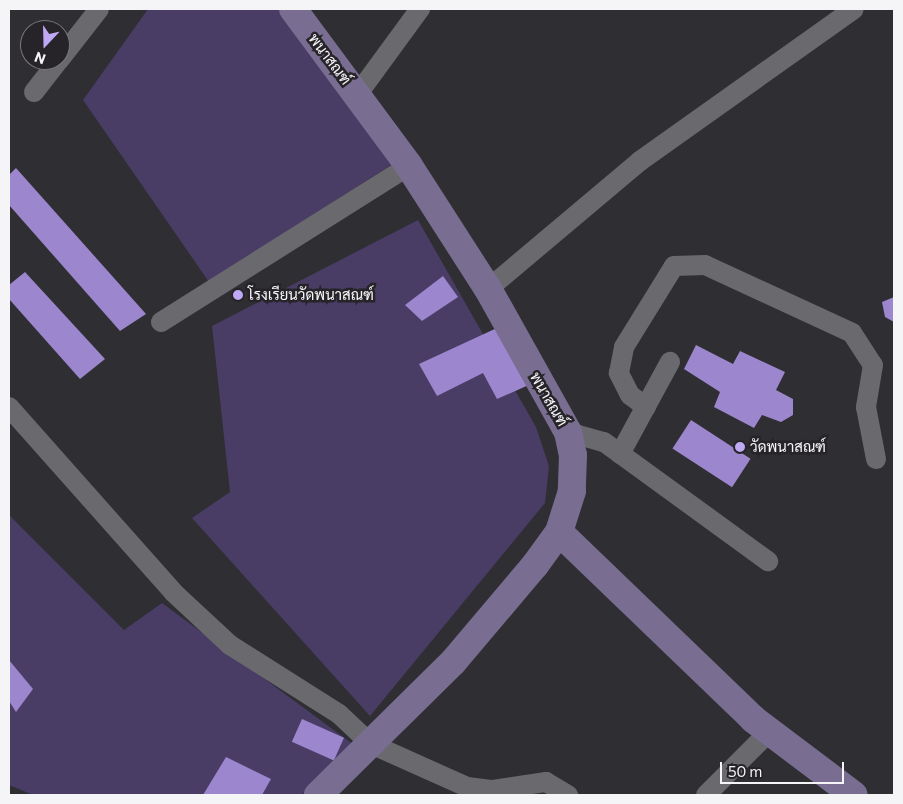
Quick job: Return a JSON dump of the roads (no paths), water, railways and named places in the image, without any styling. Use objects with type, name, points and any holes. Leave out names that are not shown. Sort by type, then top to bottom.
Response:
[{"type":"street","points":[[70,47],[99,9]]},
{"type":"street","name":"พนาสณฑ์","points":[[293,9],[409,166],[488,289],[568,432],[572,491],[559,532],[453,662],[318,795]]},
{"type":"street","points":[[358,95],[420,9]]},
{"type":"street","points":[[488,289],[640,161],[854,9]]},
{"type":"street","points":[[34,92],[52,70]]},
{"type":"street","points":[[161,322],[409,166]]},
{"type":"street","points":[[646,407],[630,395],[619,373],[624,347],[674,266],[704,265],[852,333],[873,365],[866,407],[876,458]]},
{"type":"street","points":[[620,454],[670,362]]},
{"type":"street","points":[[9,407],[173,592],[230,645],[339,714],[371,744],[467,787],[493,790],[546,782],[568,795]]},
{"type":"street","points":[[568,432],[604,442],[768,562]]},
{"type":"street","points":[[559,532],[770,731],[854,795]]},
{"type":"street","points":[[706,795],[770,731]]},
{"type":"place","name":"โรงเรียนวัดพนาสณฑ์","points":[[238,295]]},
{"type":"place","name":"วัดพนาสณฑ์","points":[[740,447]]}]
